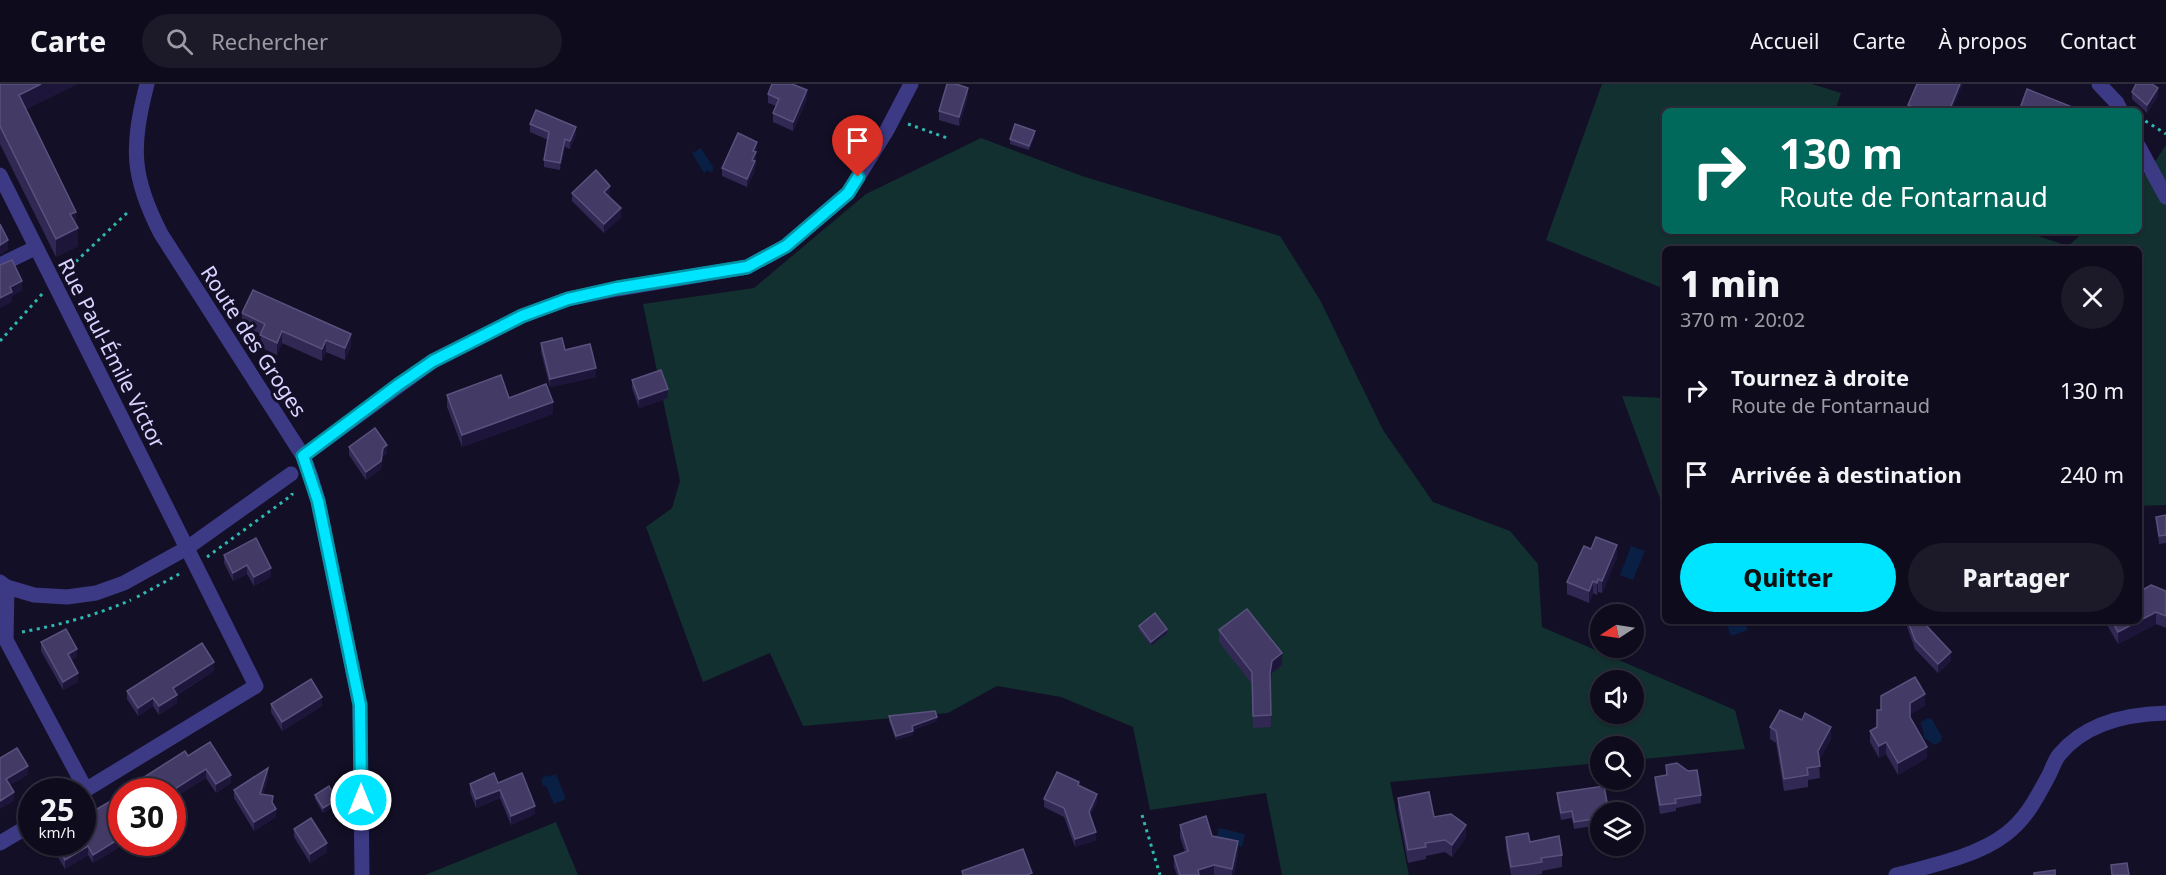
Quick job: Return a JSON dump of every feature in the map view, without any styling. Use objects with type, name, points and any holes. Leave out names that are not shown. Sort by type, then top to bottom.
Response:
[{"type":"street","name":"Route des Groges","points":[[147,84],[136,133],[135,157],[138,180],[147,207],[161,234],[303,456],[318,501],[360,705],[362,875]]},
{"type":"street","points":[[303,456],[433,361],[522,316],[568,299],[617,288],[747,267],[786,246],[848,193],[911,84]]},
{"type":"street","points":[[2100,84],[2120,108]]},
{"type":"street","points":[[2142,153],[2166,197]]},
{"type":"street","name":"Rue Paul-Émile Victor","points":[[0,175],[256,686],[96,784]]},
{"type":"street","points":[[0,265],[35,248]]},
{"type":"street","points":[[77,778],[6,640],[3,585],[34,595],[67,597],[96,592],[124,583],[187,548],[291,474]]},
{"type":"street","points":[[1896,875],[1929,867],[1976,850],[2006,834],[2030,811],[2059,755],[2086,731],[2126,716],[2166,713]]},
{"type":"street","points":[[0,843],[18,832]]},
{"type":"path","points":[[893,118],[950,139]]},
{"type":"path","points":[[2142,119],[2166,134]]},
{"type":"path","points":[[0,341],[53,284],[128,212]]},
{"type":"path","points":[[1142,815],[1160,875]]},
{"type":"green space","points":[[1602,84],[1812,84],[1841,93],[1836,108],[1662,108],[1662,234],[2032,234],[2068,246],[1662,246],[1662,288],[1546,240]]},
{"type":"green space","points":[[981,138],[1082,176],[1280,236],[1320,300],[1383,430],[1433,502],[1510,531],[1538,564],[1542,627],[1590,648],[1590,658],[1614,658],[1642,670],[1590,670],[1590,724],[1644,724],[1644,671],[1735,710],[1745,749],[1644,759],[1644,736],[1590,736],[1590,764],[1390,782],[1409,875],[1282,875],[1266,793],[1150,810],[1133,727],[1061,697],[997,686],[948,713],[803,726],[770,653],[703,682],[646,527],[672,508],[680,481],[643,304],[754,288],[866,194]]},
{"type":"green space","points":[[2166,145],[2166,505],[2142,506],[2142,246],[2068,246],[2082,234],[2142,234],[2142,177]]},
{"type":"green space","points":[[1622,396],[1662,398],[1662,504]]},
{"type":"green space","points":[[556,822],[578,875],[425,875]]},
{"type":"water","points":[[701,148],[713,167],[710,173],[708,170],[704,173],[692,153]]},
{"type":"water","points":[[1631,546],[1645,551],[1633,580],[1620,575]]},
{"type":"water","points":[[1726,624],[1745,624],[1748,630],[1731,636]]},
{"type":"water","points":[[1928,718],[1932,719],[1942,737],[1941,741],[1935,745],[1923,737],[1921,722]]},
{"type":"water","points":[[556,774],[566,799],[554,804],[541,779],[547,775],[548,777]]},
{"type":"water","points":[[1219,828],[1245,834],[1242,847],[1216,841]]},
{"type":"building","points":[[0,84],[41,84],[19,95],[76,212],[70,214],[78,228],[56,239],[0,126]]},
{"type":"building","points":[[772,84],[792,84],[807,90],[793,122],[773,113],[779,99],[768,94]]},
{"type":"building","points":[[947,84],[968,88],[959,117],[939,111]]},
{"type":"building","points":[[1917,84],[1960,84],[1950,108],[1915,108],[1908,105]]},
{"type":"building","points":[[2136,84],[2152,84],[2158,88],[2147,105],[2132,92]]},
{"type":"building","points":[[2027,89],[2074,108],[2020,108]]},
{"type":"building","points":[[536,110],[576,127],[570,141],[565,139],[560,163],[544,160],[549,132],[530,124]]},
{"type":"building","points":[[1015,124],[1035,131],[1029,146],[1010,139]]},
{"type":"building","points":[[738,133],[757,142],[752,160],[755,161],[747,179],[722,168]]},
{"type":"building","points":[[596,170],[610,186],[604,192],[621,208],[604,224],[572,193]]},
{"type":"building","points":[[0,224],[8,240],[0,245]]},
{"type":"building","points":[[12,260],[22,281],[10,287],[12,292],[0,298],[0,265]]},
{"type":"building","points":[[253,290],[351,334],[345,348],[326,340],[322,349],[282,331],[277,343],[260,335],[265,324],[242,313]]},
{"type":"building","points":[[562,338],[565,350],[590,344],[596,368],[550,379],[541,343]]},
{"type":"building","points":[[661,370],[668,389],[639,399],[632,380]]},
{"type":"building","points":[[501,375],[509,398],[546,384],[553,402],[462,435],[447,395]]},
{"type":"building","points":[[375,428],[387,445],[383,448],[381,461],[366,472],[349,447]]},
{"type":"building","points":[[2166,515],[2166,535],[2159,536],[2156,517]]},
{"type":"building","points":[[1596,537],[1617,545],[1602,581],[1598,579],[1597,583],[1593,581],[1589,591],[1567,582],[1584,546],[1591,549]]},
{"type":"building","points":[[256,538],[271,568],[254,577],[247,565],[233,573],[224,555]]},
{"type":"building","points":[[2151,585],[2166,591],[2166,616],[2156,612],[2142,619],[2142,590]]},
{"type":"building","points":[[1247,609],[1282,653],[1272,661],[1271,715],[1253,716],[1252,672],[1219,630]]},
{"type":"building","points":[[1155,613],[1167,629],[1151,642],[1139,626]]},
{"type":"building","points":[[1909,624],[1925,624],[1951,652],[1938,664],[1915,640]]},
{"type":"building","points":[[2114,624],[2133,624],[2118,632]]},
{"type":"building","points":[[66,629],[77,649],[68,654],[78,673],[63,682],[41,642]]},
{"type":"building","points":[[202,643],[214,662],[173,688],[177,695],[159,706],[153,698],[138,708],[127,691]]},
{"type":"building","points":[[1915,677],[1925,694],[1910,703],[1910,717],[1927,747],[1898,763],[1886,742],[1879,746],[1870,731],[1877,727],[1877,710],[1881,710],[1881,696]]},
{"type":"building","points":[[311,679],[322,697],[282,722],[271,704]]},
{"type":"building","points":[[1780,710],[1802,720],[1805,713],[1831,727],[1818,751],[1820,766],[1807,768],[1808,775],[1784,779],[1776,731],[1770,727]]},
{"type":"building","points":[[935,711],[937,717],[912,726],[913,731],[896,736],[889,716]]},
{"type":"building","points":[[210,742],[231,775],[216,784],[206,769],[186,782],[186,778],[143,778],[185,751],[188,756]]},
{"type":"building","points":[[17,748],[28,766],[6,779],[14,792],[0,801],[0,758]]},
{"type":"building","points":[[1677,763],[1688,771],[1697,770],[1701,795],[1675,799],[1676,803],[1660,805],[1655,777],[1667,775],[1666,765]]},
{"type":"building","points":[[268,768],[260,794],[273,796],[272,802],[276,809],[254,822],[234,790]]},
{"type":"building","points":[[1057,772],[1079,782],[1078,785],[1097,794],[1089,812],[1096,832],[1075,839],[1064,808],[1044,799]]},
{"type":"building","points":[[494,773],[498,783],[522,773],[535,806],[511,816],[500,790],[476,799],[470,784]]},
{"type":"building","points":[[329,786],[337,800],[323,808],[315,795]]},
{"type":"building","points":[[1590,788],[1590,790],[1605,790],[1607,802],[1590,802],[1590,820],[1574,822],[1572,811],[1561,813],[1557,793]]},
{"type":"building","points":[[1429,792],[1434,817],[1451,814],[1466,825],[1452,845],[1445,840],[1425,843],[1426,847],[1408,850],[1398,798]]},
{"type":"building","points":[[108,803],[108,846],[96,853],[96,810]]},
{"type":"building","points":[[1206,816],[1212,836],[1238,841],[1232,869],[1214,865],[1198,870],[1199,875],[1180,875],[1174,856],[1188,851],[1180,825]]},
{"type":"building","points":[[311,818],[327,843],[310,854],[294,829]]},
{"type":"building","points":[[1528,833],[1530,842],[1559,836],[1562,855],[1541,858],[1542,862],[1511,867],[1506,837]]},
{"type":"building","points":[[1023,849],[1032,873],[1027,875],[963,875],[962,871]]},
{"type":"building","points":[[2127,863],[2129,875],[2112,875],[2111,865]]},
{"type":"building","points":[[2055,870],[2055,875],[2034,875],[2034,873]]},
{"type":"route","points":[[361,800],[360,705],[318,501],[303,456],[433,361],[522,316],[568,299],[617,288],[747,267],[786,246],[848,193],[858,177]]}]
